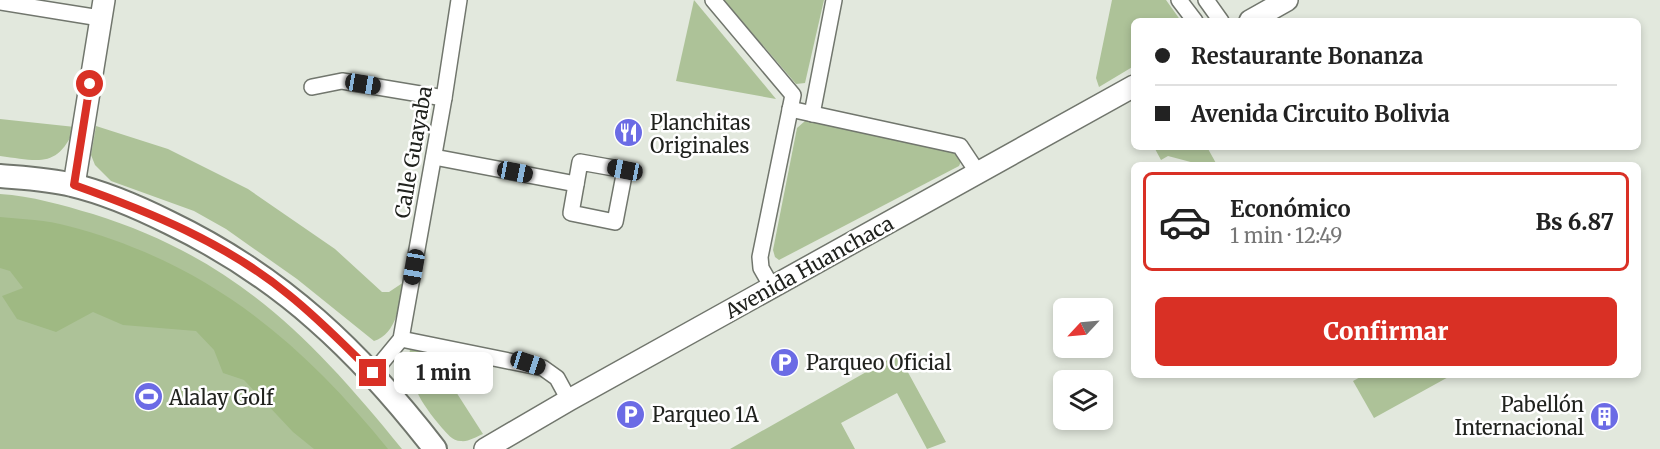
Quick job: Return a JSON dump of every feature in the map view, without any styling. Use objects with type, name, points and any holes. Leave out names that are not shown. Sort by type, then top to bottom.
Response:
[{"type":"main road","points":[[0,176],[74,185],[147,212],[248,265],[289,295],[373,373],[435,449]]},
{"type":"street","name":"Calle Guayaba","points":[[373,373],[401,339],[434,157],[459,0]]},
{"type":"street","points":[[713,0],[793,95],[760,257],[762,268],[772,287]]},
{"type":"street","points":[[812,114],[834,0]]},
{"type":"street","points":[[1179,0],[1193,18]]},
{"type":"street","points":[[1206,0],[1219,18]]},
{"type":"street","points":[[1255,18],[1287,0]]},
{"type":"street","points":[[0,2],[102,9],[74,185]]},
{"type":"street","points":[[312,87],[342,81],[444,98]]},
{"type":"street","name":"Avenida Huanchaca","points":[[485,449],[569,399],[1131,88]]},
{"type":"street","points":[[790,109],[960,146],[978,173]]},
{"type":"street","points":[[434,157],[576,184]]},
{"type":"street","points":[[580,162],[625,170],[615,222],[571,213],[576,184],[580,162]]},
{"type":"street","points":[[401,339],[543,368],[557,378],[569,399]]},
{"type":"green space","points":[[694,0],[776,99],[676,81]]},
{"type":"green space","points":[[724,0],[824,0],[805,83],[796,84]]},
{"type":"green space","points":[[1112,0],[1166,0],[1179,18],[1131,18],[1131,68],[1099,87],[1096,78]]},
{"type":"green space","points":[[0,119],[75,127],[62,150],[54,156],[46,159],[26,159],[0,156]]},
{"type":"green space","points":[[812,120],[958,153],[962,159],[959,166],[779,260],[775,257],[773,250],[797,128],[805,121]]},
{"type":"green space","points":[[96,126],[168,149],[248,189],[335,249],[382,292],[389,292],[404,282],[393,325],[388,332],[374,341],[297,279],[226,229],[194,211],[111,181],[95,165],[91,155]]},
{"type":"green space","points":[[1156,150],[1209,150],[1215,162],[1191,162],[1168,156],[1161,160]]},
{"type":"green space","name":"Alalay Golf","points":[[0,194],[58,204],[143,232],[188,254],[229,278],[301,337],[335,371],[402,449],[0,449]]},
{"type":"green space","points":[[0,217],[60,224],[118,241],[164,261],[207,284],[247,310],[284,340],[320,373],[388,449],[314,449],[293,432],[244,380],[223,373],[214,350],[196,331],[123,325],[93,312],[56,332],[17,319],[2,296],[23,288],[10,271],[0,268]]},
{"type":"green space","points":[[410,348],[446,357],[442,362],[442,370],[483,434],[469,440],[458,441],[442,428],[428,410],[413,381],[409,360]]},
{"type":"green space","points":[[898,354],[946,442],[927,449],[897,393],[841,423],[855,449],[730,449]]},
{"type":"green space","points":[[1358,378],[1447,378],[1374,418],[1353,381]]},
{"type":"place","name":"Planchitas Originales","points":[[629,133]]},
{"type":"place","name":"Parqueo Oficial","points":[[785,362]]},
{"type":"place","name":"Alalay Golf","points":[[148,397]]},
{"type":"place","name":"Parqueo 1A","points":[[631,414]]},
{"type":"place","name":"Pabellón Internacional","points":[[1605,416]]},
{"type":"route","points":[[90,84],[74,185],[147,212],[248,265],[289,295],[373,373]]}]
